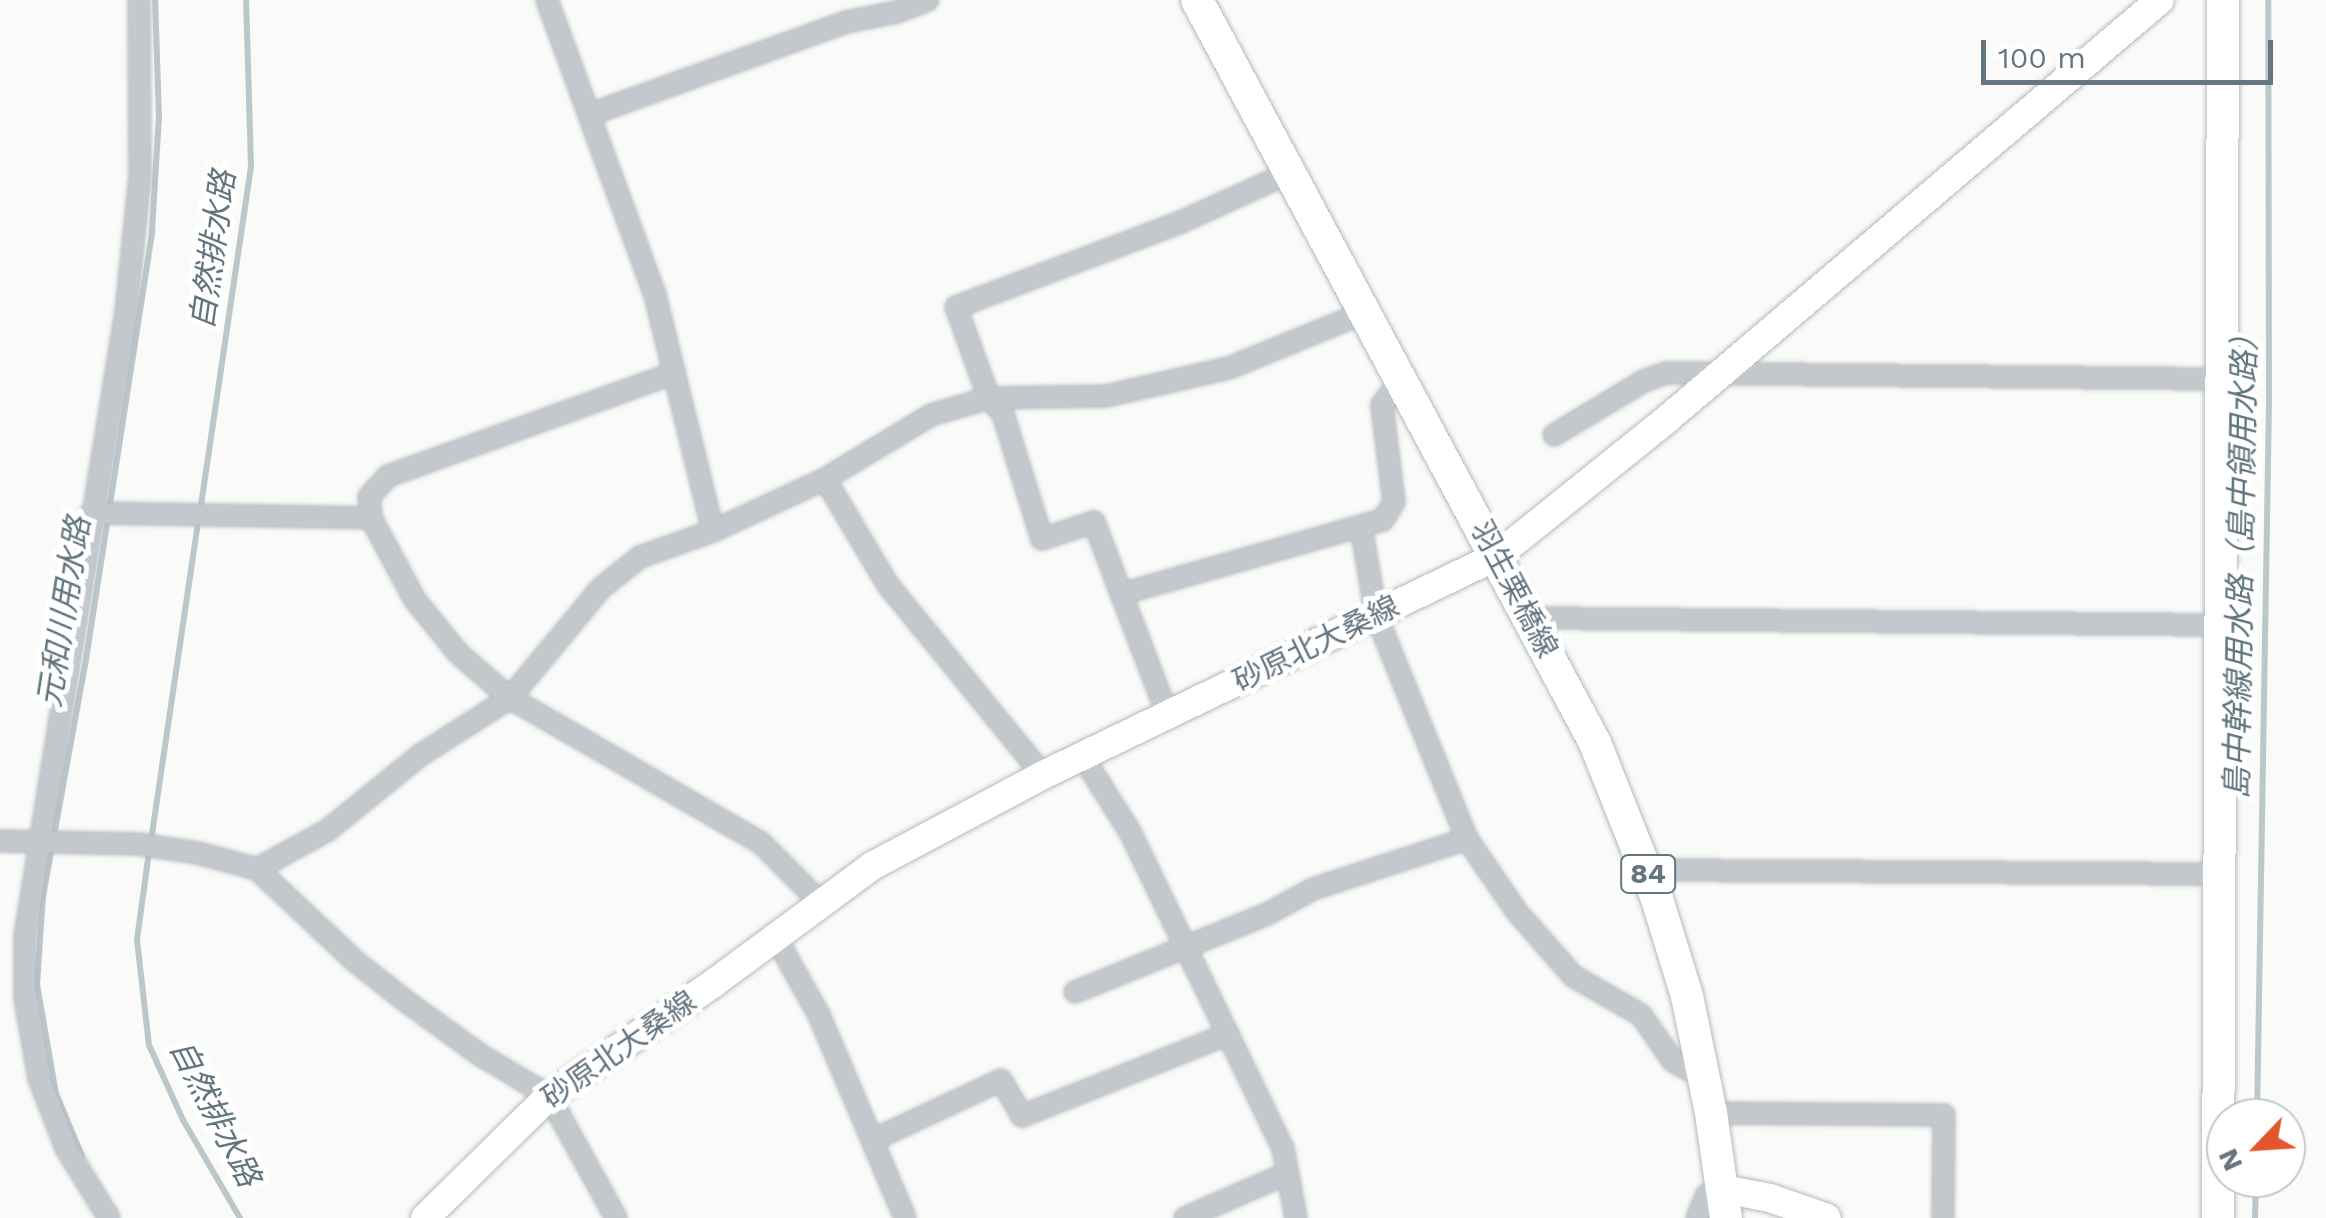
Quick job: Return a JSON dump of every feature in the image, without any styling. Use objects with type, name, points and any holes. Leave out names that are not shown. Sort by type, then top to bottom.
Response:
[{"type":"main road","name":"羽生栗橋線","points":[[1196,0],[1532,618],[1595,743],[1646,870],[1687,996],[1711,1112],[1724,1203]]},
{"type":"main road","name":"砂原北大桑線","points":[[425,1218],[548,1096],[872,866],[1042,775],[1496,556],[1718,376],[2160,0]]},
{"type":"main road","points":[[2218,1218],[2224,625],[2224,0]]},
{"type":"main road","points":[[1724,1203],[1770,1198],[1827,1218]]},
{"type":"street","points":[[547,0],[655,295],[713,531]]},
{"type":"street","points":[[590,114],[846,22],[898,12],[928,0]]},
{"type":"street","points":[[109,1218],[66,1148],[40,1078],[25,998],[25,936],[126,312],[140,177],[143,2]]},
{"type":"street","points":[[1168,716],[1094,522],[1042,539],[1003,414],[989,398],[956,308],[1181,222],[1289,173]]},
{"type":"street","points":[[257,868],[328,830],[422,754],[510,698],[601,588],[640,557],[713,531],[824,479],[931,415],[989,398],[1106,396],[1229,368],[1364,313]]},
{"type":"street","points":[[1554,435],[1666,373],[2223,379]]},
{"type":"street","points":[[672,374],[388,476],[370,497],[371,518],[415,600],[458,653],[510,698],[761,843],[820,902]]},
{"type":"street","points":[[1121,594],[1361,526],[1391,513],[1394,502],[1382,404],[1400,380]]},
{"type":"street","points":[[824,479],[888,585],[1042,775]]},
{"type":"street","points":[[91,513],[371,518]]},
{"type":"street","points":[[1361,526],[1376,615],[1467,840],[1516,912],[1573,976],[1641,1015],[1673,1060],[1705,1079]]},
{"type":"street","points":[[1532,618],[2224,625]]},
{"type":"street","points":[[1083,757],[1130,832],[1283,1148],[1296,1218]]},
{"type":"street","points":[[1075,992],[1266,914],[1312,889],[1467,840]]},
{"type":"street","points":[[0,841],[138,844],[198,852],[257,868],[356,962],[407,1002],[482,1056],[548,1096],[616,1218]]},
{"type":"street","points":[[1646,870],[2221,874]]},
{"type":"street","points":[[776,936],[819,1015],[905,1218]]},
{"type":"street","points":[[873,1140],[1001,1080],[1022,1116],[1228,1034]]},
{"type":"street","points":[[1711,1112],[1944,1115],[1943,1218]]},
{"type":"street","points":[[1184,1218],[1288,1172]]},
{"type":"street","points":[[1698,1218],[1707,1195],[1724,1203]]},
{"type":"waterway","name":"元和川用水路","points":[[82,1156],[56,1094],[37,984],[43,896],[85,666],[152,231],[159,118],[155,0]]},
{"type":"waterway","name":"自然排水路","points":[[201,505],[251,166],[246,0]]},
{"type":"waterway","name":"島中幹線用水路（島中領用水路）","points":[[2257,1098],[2269,405],[2268,0]]},
{"type":"waterway","name":"自然排水路","points":[[152,834],[198,524]]},
{"type":"waterway","name":"自然排水路","points":[[149,852],[137,940],[149,1045],[183,1120],[240,1218]]},
{"type":"waterway","name":"島中幹線用水路（島中領用水路）","points":[[2255,1218],[2256,1198]]}]
